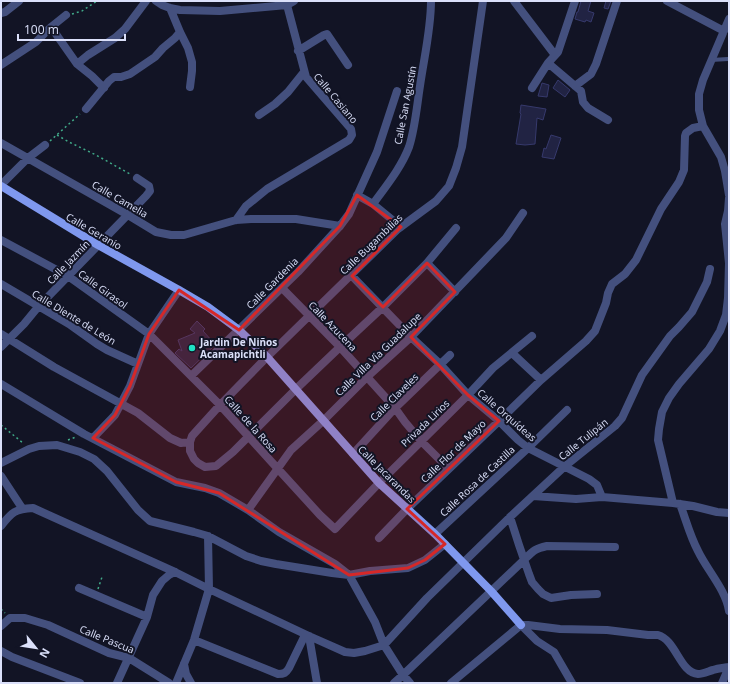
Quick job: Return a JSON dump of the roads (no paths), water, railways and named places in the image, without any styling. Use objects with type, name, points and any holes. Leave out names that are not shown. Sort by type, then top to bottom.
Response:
[{"type":"street","points":[[1,13],[5,12],[19,1]]},
{"type":"street","points":[[77,64],[88,55],[115,38],[125,29],[146,1]]},
{"type":"street","points":[[156,1],[162,5],[180,10],[220,11],[290,3]]},
{"type":"street","points":[[180,10],[184,1]]},
{"type":"street","name":"Calle San Agustín","points":[[374,204],[400,165],[409,146],[414,125],[431,12],[431,1]]},
{"type":"street","name":"Calle Bugambilias","points":[[191,439],[220,405],[267,358],[402,227],[436,200],[449,186],[462,147],[483,1]]},
{"type":"street","points":[[514,1],[555,55]]},
{"type":"street","points":[[532,88],[548,63],[558,52],[575,1]]},
{"type":"street","points":[[575,86],[591,74],[596,64],[617,1]]},
{"type":"street","points":[[667,1],[727,25],[702,80],[699,94],[699,110],[703,126],[721,157],[729,191]]},
{"type":"street","name":"Calle Casiano","points":[[236,220],[246,206],[267,189],[348,140],[352,135],[351,129],[306,77],[298,51],[290,3]]},
{"type":"street","points":[[170,8],[188,48],[192,62],[190,87]]},
{"type":"street","points":[[1,65],[36,42],[66,15]]},
{"type":"street","points":[[51,27],[77,64],[104,88]]},
{"type":"street","points":[[86,109],[114,77],[121,77],[130,74],[155,57],[180,32]]},
{"type":"street","points":[[298,51],[327,34],[348,65]]},
{"type":"street","points":[[548,63],[581,91],[583,102],[588,108],[608,120]]},
{"type":"street","points":[[259,115],[275,104],[288,92],[304,72]]},
{"type":"street","name":"Calle Gardenia","points":[[191,376],[298,272],[349,214],[377,152],[397,91]]},
{"type":"street","points":[[512,353],[541,380],[586,341],[595,331],[612,284],[625,274],[636,260],[661,209],[679,182],[684,170],[686,133],[693,128],[703,126]]},
{"type":"street","name":"Calle Camelia","points":[[1,143],[156,232],[171,235],[184,235],[236,220],[251,219],[296,219],[340,226]]},
{"type":"street","points":[[1,186],[28,158],[45,144]]},
{"type":"street","name":"Calle Jazmín","points":[[1,347],[150,191],[149,186],[137,178]]},
{"type":"street","name":"Calle Geranio","points":[[1,186],[98,245],[179,290]]},
{"type":"street","points":[[357,195],[374,204],[402,227]]},
{"type":"street","points":[[729,198],[725,224],[729,263],[726,315],[720,331],[709,349],[669,398],[662,412],[658,440],[676,504],[704,564],[724,594],[729,611]]},
{"type":"street","name":"Calle Villa Vía Guadalupe","points":[[248,510],[291,450],[411,337],[455,292],[506,238],[522,213]]},
{"type":"street","points":[[1,334],[54,367],[138,413],[170,438],[181,443],[191,439],[190,451],[194,459],[206,467],[216,466],[250,437],[296,389],[383,307],[427,263],[456,228]]},
{"type":"street","name":"Calle Girasol","points":[[1,240],[68,276],[149,334]]},
{"type":"street","points":[[427,263],[455,292]]},
{"type":"street","name":"Calle Tulipán","points":[[384,645],[427,598],[510,517],[564,467],[615,426],[622,418],[642,375],[670,336],[692,312],[707,282],[710,268]]},
{"type":"street","name":"Calle Orquídeas","points":[[352,276],[411,337],[440,364],[468,396],[499,421],[528,448],[589,480],[597,486],[602,497]]},
{"type":"street","name":"Calle Diente de León","points":[[1,284],[69,324],[97,344],[138,364]]},
{"type":"street","name":"Calle Azucena","points":[[282,288],[340,347],[395,408],[421,441],[449,469]]},
{"type":"street","points":[[93,438],[115,415],[130,386],[149,334],[179,290]]},
{"type":"street","name":"Calle Jacarandas","points":[[179,290],[208,307],[239,330],[296,389],[379,483],[435,534],[521,625],[538,641],[554,652],[572,683]]},
{"type":"street","name":"Calle de la Rosa","points":[[149,334],[220,405],[278,470],[335,529]]},
{"type":"street","name":"Privada Lirios","points":[[335,529],[421,441],[468,396],[493,368],[532,336]]},
{"type":"street","name":"Calle Claveles","points":[[353,454],[395,408],[450,354]]},
{"type":"street","name":"Calle Flor de Mayo","points":[[379,538],[407,509],[541,380]]},
{"type":"street","points":[[1,384],[84,434],[176,482],[205,488],[219,493],[248,510],[279,532],[334,564],[349,575],[374,622],[384,645],[403,675],[410,683]]},
{"type":"street","name":"Calle Rosa de Castilla","points":[[435,534],[568,410]]},
{"type":"street","points":[[1,463],[29,449],[58,444],[80,452],[94,459],[107,471],[138,510],[150,521],[208,536],[246,556],[261,561],[349,575],[370,571],[408,568],[425,560],[444,544]]},
{"type":"street","points":[[1,476],[22,508]]},
{"type":"street","points":[[533,496],[576,499],[602,497],[693,506],[717,512],[729,513]]},
{"type":"street","points":[[1,526],[11,514],[22,508],[33,508],[175,572],[307,636],[345,652],[354,653],[384,645]]},
{"type":"street","points":[[510,517],[532,582],[547,597],[597,594]]},
{"type":"street","points":[[176,683],[194,640],[209,589],[208,536]]},
{"type":"street","points":[[394,683],[537,548],[547,546],[616,547]]},
{"type":"street","points":[[117,683],[147,617],[153,595],[162,581],[175,572]]},
{"type":"street","points":[[79,588],[147,617]]},
{"type":"street","name":"Calle Pascua","points":[[1,626],[10,618],[25,618],[48,625],[108,653],[129,658],[169,683]]},
{"type":"street","points":[[451,683],[521,625],[560,629],[607,630],[660,636],[676,651],[685,666],[694,673],[699,674],[719,668],[729,667],[722,683]]},
{"type":"street","points":[[194,640],[278,674],[284,674],[287,672],[307,636]]},
{"type":"street","points":[[307,636],[317,683]]},
{"type":"street","points":[[1,652],[80,683]]},
{"type":"street","points":[[184,663],[186,674],[191,683]]},
{"type":"lane","points":[[711,60],[728,59]]},
{"type":"place","name":"Jardin De Niños Acamapichtli","points":[[192,348]]}]
